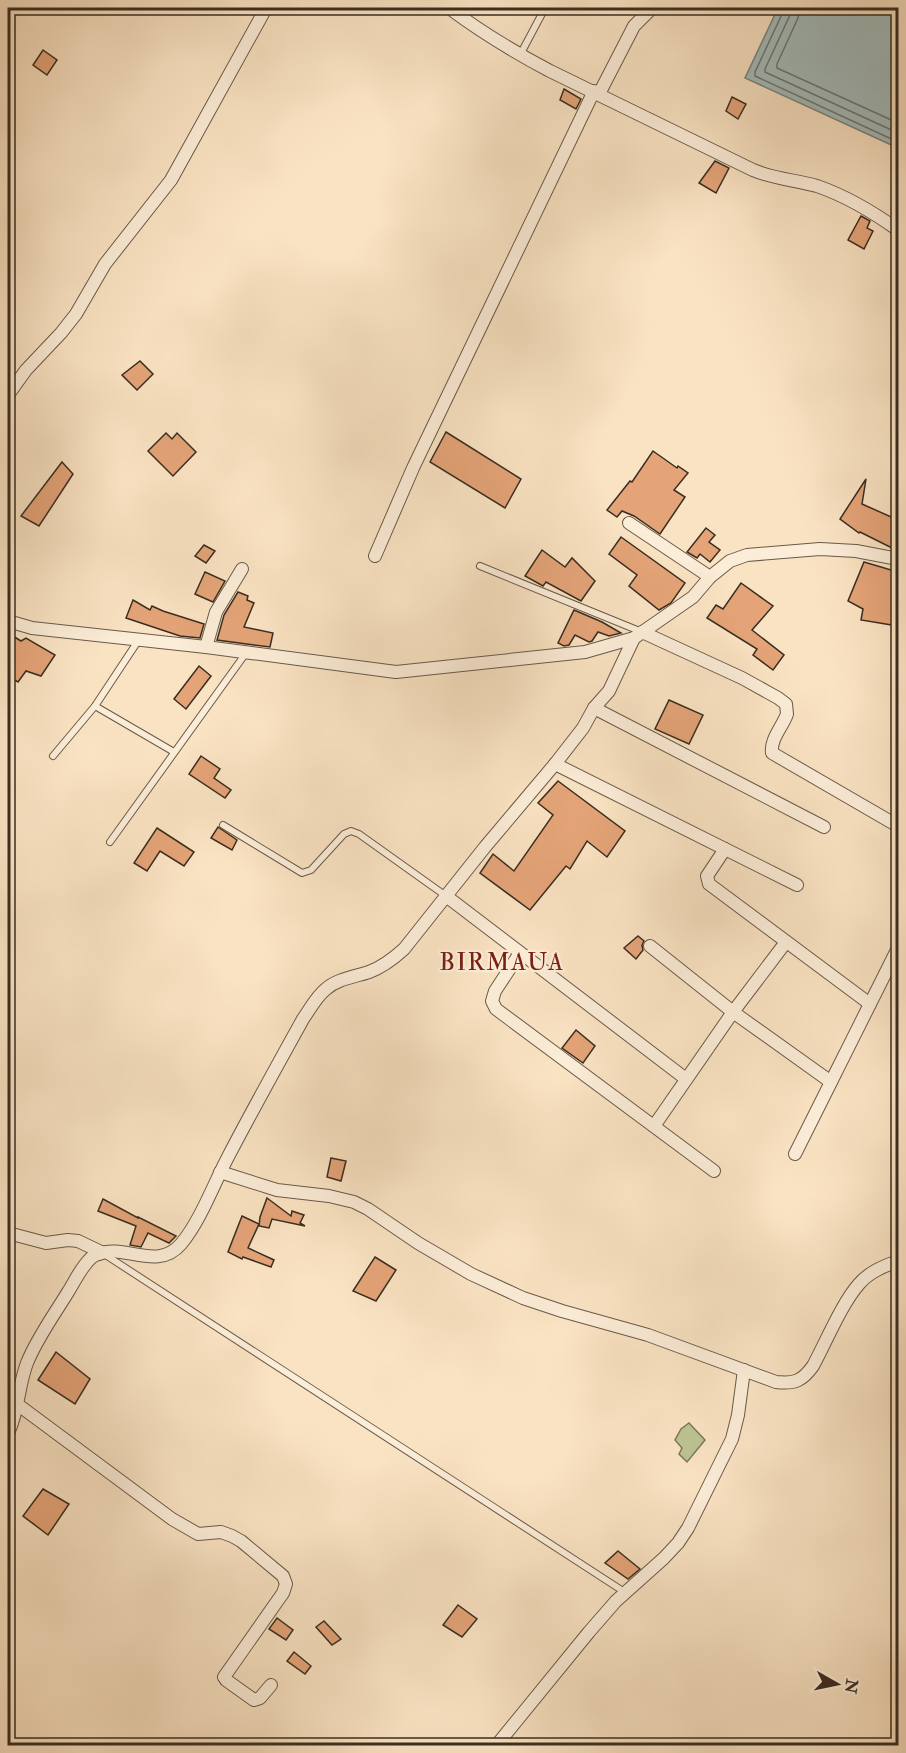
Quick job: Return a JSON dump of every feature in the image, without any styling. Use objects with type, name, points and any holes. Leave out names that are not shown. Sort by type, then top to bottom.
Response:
[{"type":"street","points":[[8,395],[26,370],[76,314],[105,264],[171,180],[267,8]]},
{"type":"street","points":[[449,8],[520,55],[753,170],[777,178],[814,185],[839,194],[893,226],[898,215]]},
{"type":"street","points":[[375,556],[413,468],[597,93],[634,26],[652,8]]},
{"type":"street","points":[[629,523],[710,577]]},
{"type":"street","points":[[8,621],[32,628],[206,647],[396,672],[585,652],[638,635],[693,597],[710,577],[730,561],[747,555],[820,549],[856,551],[898,559]]},
{"type":"street","points":[[206,647],[216,612],[242,569]]},
{"type":"street","points":[[8,1233],[46,1243],[78,1241],[101,1252],[142,1256],[161,1256],[180,1245],[192,1228],[220,1172],[315,1001],[326,989],[337,982],[370,972],[388,963],[404,950],[583,728],[594,708],[609,692],[638,635]]},
{"type":"street","points":[[638,635],[742,678],[783,701],[788,709],[787,714],[773,743],[772,753],[898,826]]},
{"type":"street","points":[[594,708],[824,827]]},
{"type":"street","points":[[555,765],[797,885]]},
{"type":"street","points":[[725,849],[708,873],[707,882],[870,1004]]},
{"type":"street","points":[[446,896],[686,1079]]},
{"type":"street","points":[[654,1126],[733,1012],[786,942]]},
{"type":"street","points":[[650,946],[733,1012],[831,1082]]},
{"type":"street","points":[[795,1154],[898,948]]},
{"type":"street","points":[[520,953],[495,991],[492,1001],[496,1009],[714,1171]]},
{"type":"street","points":[[220,1172],[277,1190],[328,1196],[354,1202],[442,1257],[503,1289],[562,1311],[648,1335],[776,1382],[801,1380],[813,1366],[859,1284],[876,1270],[898,1261]]},
{"type":"street","points":[[8,1433],[16,1415],[24,1372],[37,1342],[82,1269],[91,1258],[101,1252]]},
{"type":"street","points":[[496,1746],[616,1601],[664,1558],[688,1528],[732,1439],[744,1370]]},
{"type":"street","points":[[17,1404],[172,1519],[198,1534],[221,1532],[231,1536],[263,1558],[283,1576],[286,1584],[284,1593],[224,1676],[226,1680],[254,1700],[260,1698],[271,1685]]},
{"type":"lane","points":[[520,55],[545,8]]},
{"type":"lane","points":[[480,566],[638,635]]},
{"type":"lane","points":[[53,756],[95,706],[138,641]]},
{"type":"lane","points":[[110,842],[246,654]]},
{"type":"lane","points":[[95,706],[174,752]]},
{"type":"lane","points":[[223,825],[302,873],[311,870],[344,834],[351,831],[446,896]]},
{"type":"lane","points":[[101,1252],[626,1593]]},
{"type":"green space","points":[[689,1423],[705,1440],[687,1462],[679,1454],[682,1448],[675,1440],[681,1429]]},
{"type":"water","points":[[778,8],[898,8],[898,148],[745,78]]},
{"type":"building","points":[[43,50],[57,60],[47,75],[33,65]]},
{"type":"building","points":[[564,89],[581,99],[576,109],[560,100]]},
{"type":"building","points":[[732,97],[746,104],[738,119],[726,111]]},
{"type":"building","points":[[715,161],[729,168],[716,193],[699,183]]},
{"type":"building","points":[[861,216],[870,221],[867,228],[873,231],[864,249],[848,240]]},
{"type":"building","points":[[140,361],[153,374],[137,390],[122,375]]},
{"type":"building","points":[[446,432],[521,479],[505,508],[430,462]]},
{"type":"building","points":[[166,433],[172,439],[177,433],[196,452],[173,476],[148,451]]},
{"type":"building","points":[[653,451],[688,473],[674,490],[685,497],[660,534],[634,516],[622,511],[617,517],[607,510],[630,481],[632,482]]},
{"type":"building","points":[[62,462],[73,474],[39,526],[21,516]]},
{"type":"building","points":[[866,479],[862,504],[898,520],[898,551],[859,533],[840,519]]},
{"type":"building","points":[[706,528],[715,535],[709,542],[720,550],[710,562],[700,554],[697,558],[687,552]]},
{"type":"building","points":[[621,537],[685,583],[671,603],[659,610],[629,586],[637,575],[609,554]]},
{"type":"building","points":[[204,545],[215,551],[206,563],[195,556]]},
{"type":"building","points":[[542,550],[565,567],[572,558],[595,581],[581,601],[546,582],[543,586],[525,576]]},
{"type":"building","points":[[864,562],[898,572],[898,626],[861,620],[863,609],[848,601]]},
{"type":"building","points":[[205,572],[225,581],[213,602],[195,594]]},
{"type":"building","points":[[741,583],[773,606],[752,630],[784,655],[773,670],[753,655],[757,649],[707,618],[716,605],[723,609]]},
{"type":"building","points":[[238,592],[248,596],[247,600],[254,603],[244,627],[273,633],[270,647],[217,640],[224,615]]},
{"type":"building","points":[[133,600],[150,610],[152,606],[204,624],[200,638],[180,636],[126,618]]},
{"type":"building","points":[[574,610],[621,633],[609,636],[598,632],[589,642],[575,635],[569,645],[564,646],[558,643]]},
{"type":"building","points":[[8,633],[21,641],[26,638],[55,655],[41,676],[26,671],[18,682],[8,676]]},
{"type":"building","points":[[199,666],[211,676],[186,709],[174,699]]},
{"type":"building","points":[[669,700],[703,715],[689,744],[655,729]]},
{"type":"building","points":[[201,756],[220,769],[214,778],[231,790],[225,798],[189,774]]},
{"type":"building","points":[[558,781],[625,831],[607,857],[587,841],[570,869],[566,866],[530,910],[480,873],[493,854],[514,871],[553,815],[538,803]]},
{"type":"building","points":[[218,827],[237,840],[232,850],[211,838]]},
{"type":"building","points":[[157,828],[194,852],[184,866],[160,851],[147,871],[134,863]]},
{"type":"building","points":[[638,936],[644,941],[643,950],[636,959],[624,948]]},
{"type":"building","points":[[576,1030],[595,1046],[583,1063],[562,1048]]},
{"type":"building","points":[[331,1158],[346,1161],[341,1181],[327,1177]]},
{"type":"building","points":[[267,1198],[291,1216],[292,1211],[304,1215],[300,1223],[305,1226],[272,1219],[269,1228],[259,1226]]},
{"type":"building","points":[[103,1199],[176,1236],[169,1243],[148,1233],[141,1247],[130,1245],[136,1226],[98,1211]]},
{"type":"building","points":[[242,1216],[259,1224],[248,1248],[274,1260],[271,1267],[243,1257],[242,1259],[228,1252]]},
{"type":"building","points":[[375,1257],[396,1270],[376,1301],[353,1291]]},
{"type":"building","points":[[56,1352],[90,1379],[75,1404],[38,1380]]},
{"type":"building","points":[[43,1489],[69,1504],[48,1535],[23,1516]]},
{"type":"building","points":[[618,1551],[640,1569],[628,1579],[605,1563]]},
{"type":"building","points":[[458,1605],[477,1619],[462,1637],[443,1625]]},
{"type":"building","points":[[277,1618],[293,1630],[286,1640],[269,1629]]},
{"type":"building","points":[[324,1621],[341,1639],[332,1645],[316,1627]]},
{"type":"building","points":[[294,1652],[311,1666],[305,1674],[287,1661]]},
{"type":"district","name":"BIRMAUA","points":[[502,962]]}]
